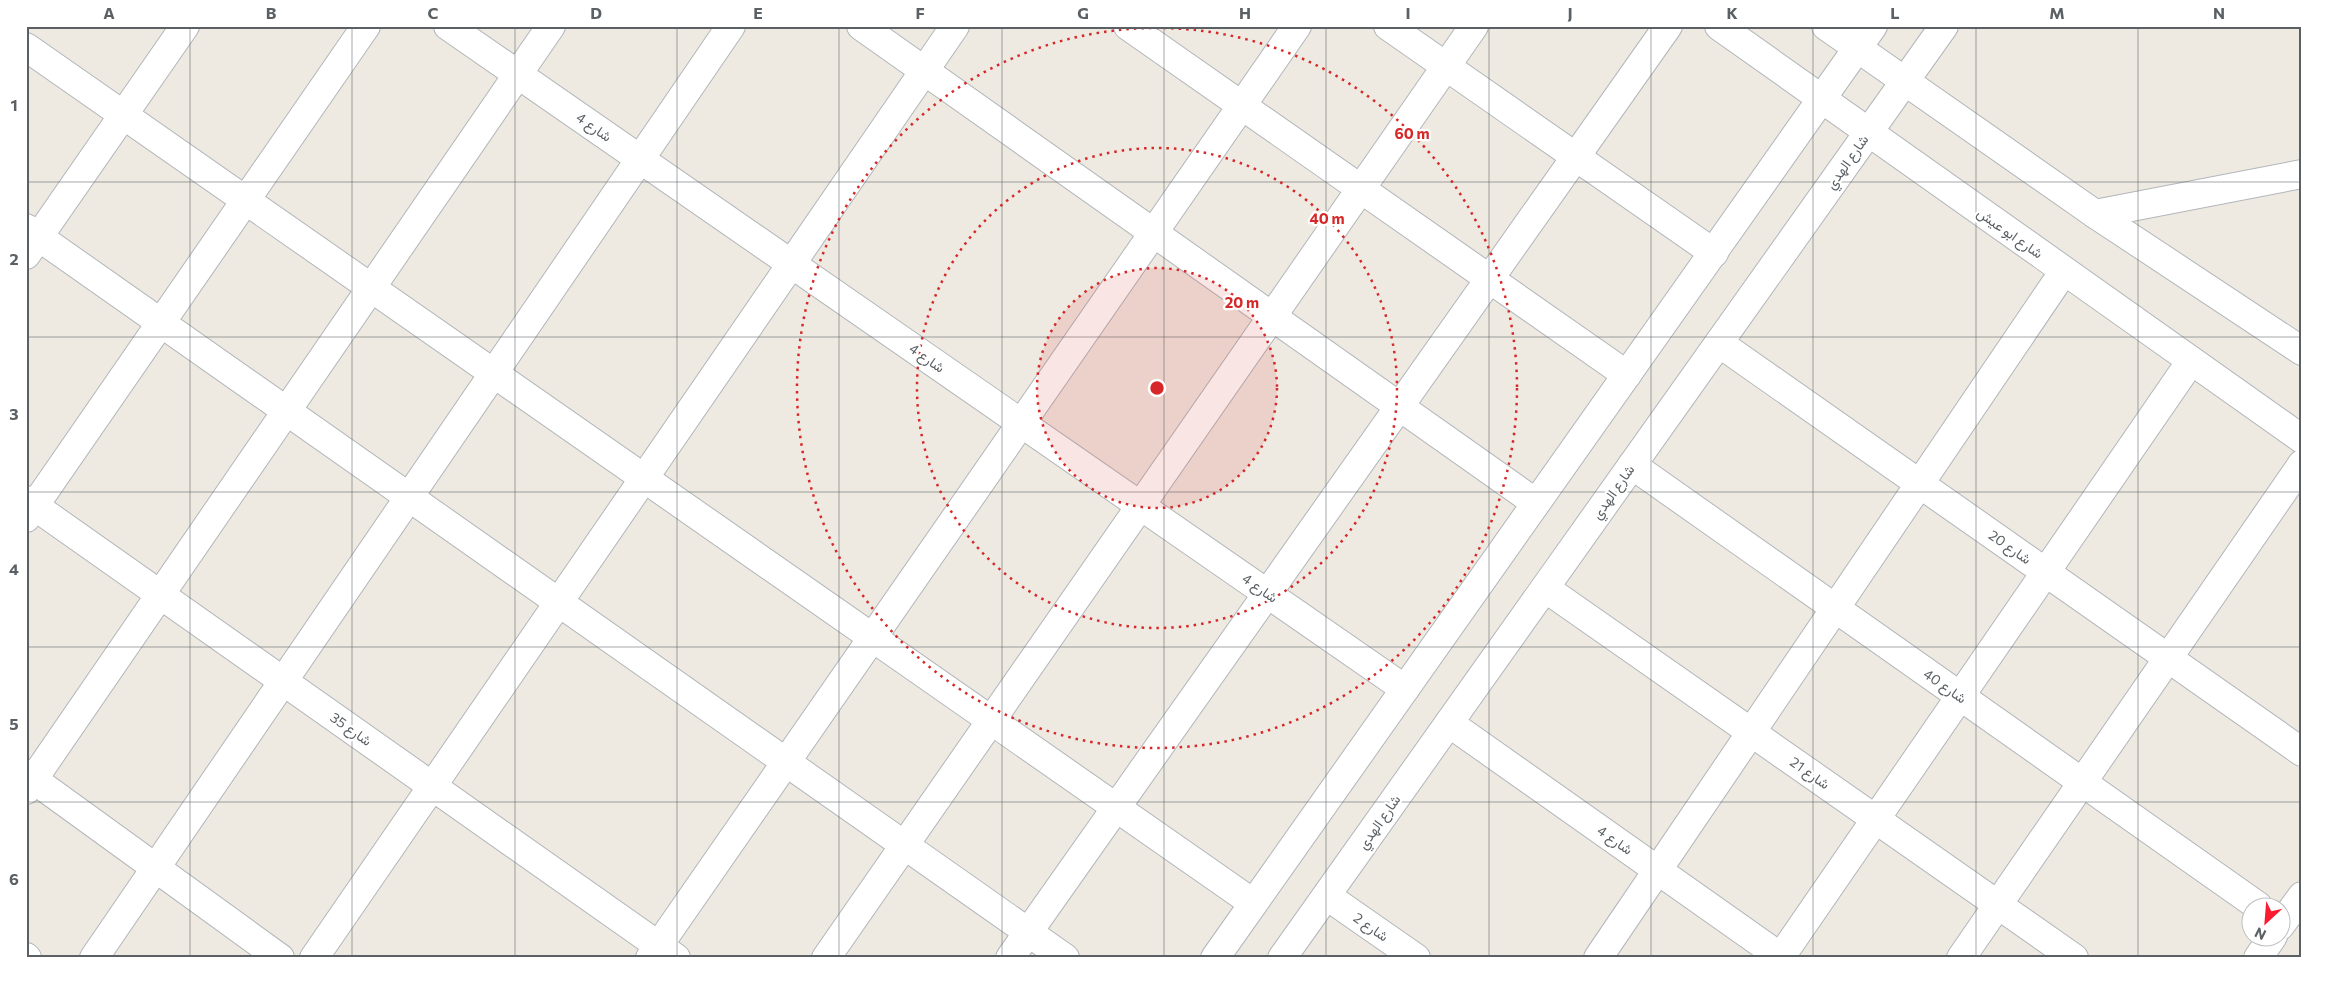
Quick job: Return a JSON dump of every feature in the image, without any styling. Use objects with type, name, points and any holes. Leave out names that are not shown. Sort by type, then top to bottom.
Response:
[{"type":"street","points":[[185,26],[123,115],[31,240],[161,322],[1065,958]]},
{"type":"street","points":[[29,508],[161,322],[366,26]]},
{"type":"street","name":"شارع 4","points":[[448,26],[1405,689]]},
{"type":"street","points":[[280,958],[156,868],[29,781],[287,411],[551,26]]},
{"type":"street","points":[[94,958],[731,26]]},
{"type":"street","points":[[861,26],[1536,503]]},
{"type":"street","points":[[314,958],[955,26]]},
{"type":"street","points":[[1128,26],[1627,375]]},
{"type":"street","points":[[662,954],[786,762],[1297,26]]},
{"type":"street","points":[[1388,26],[1714,253]]},
{"type":"street","points":[[826,958],[1474,26]]},
{"type":"street","points":[[1010,958],[1668,26]]},
{"type":"street","name":"شارع ابو عيش","points":[[1719,26],[2302,439]]},
{"type":"street","points":[[1826,26],[2095,214],[2302,351]]},
{"type":"street","points":[[1215,958],[1874,26]]},
{"type":"street","name":"شارع الهدي","points":[[1282,958],[1944,26]]},
{"type":"street","points":[[26,47],[1253,903]]},
{"type":"street","points":[[2095,214],[2302,174]]},
{"type":"street","points":[[1598,958],[2064,271]]},
{"type":"street","name":"شارع 20","points":[[1719,343],[2302,752]]},
{"type":"street","points":[[1781,958],[2191,361]]},
{"type":"street","points":[[1961,958],[2302,464]]},
{"type":"street","name":"شارع 40","points":[[1632,465],[2244,896]]},
{"type":"street","name":"شارع 35","points":[[29,508],[160,594],[284,681],[432,786],[662,954]]},
{"type":"street","name":"شارع 21","points":[[1545,588],[2074,958]]},
{"type":"street","name":"شارع 4","points":[[1449,723],[1781,958]]},
{"type":"street","name":"شارع 2","points":[[1326,896],[1416,958]]},
{"type":"street","points":[[2290,918],[2302,896]]},
{"type":"street","points":[[2258,958],[2269,946]]}]
